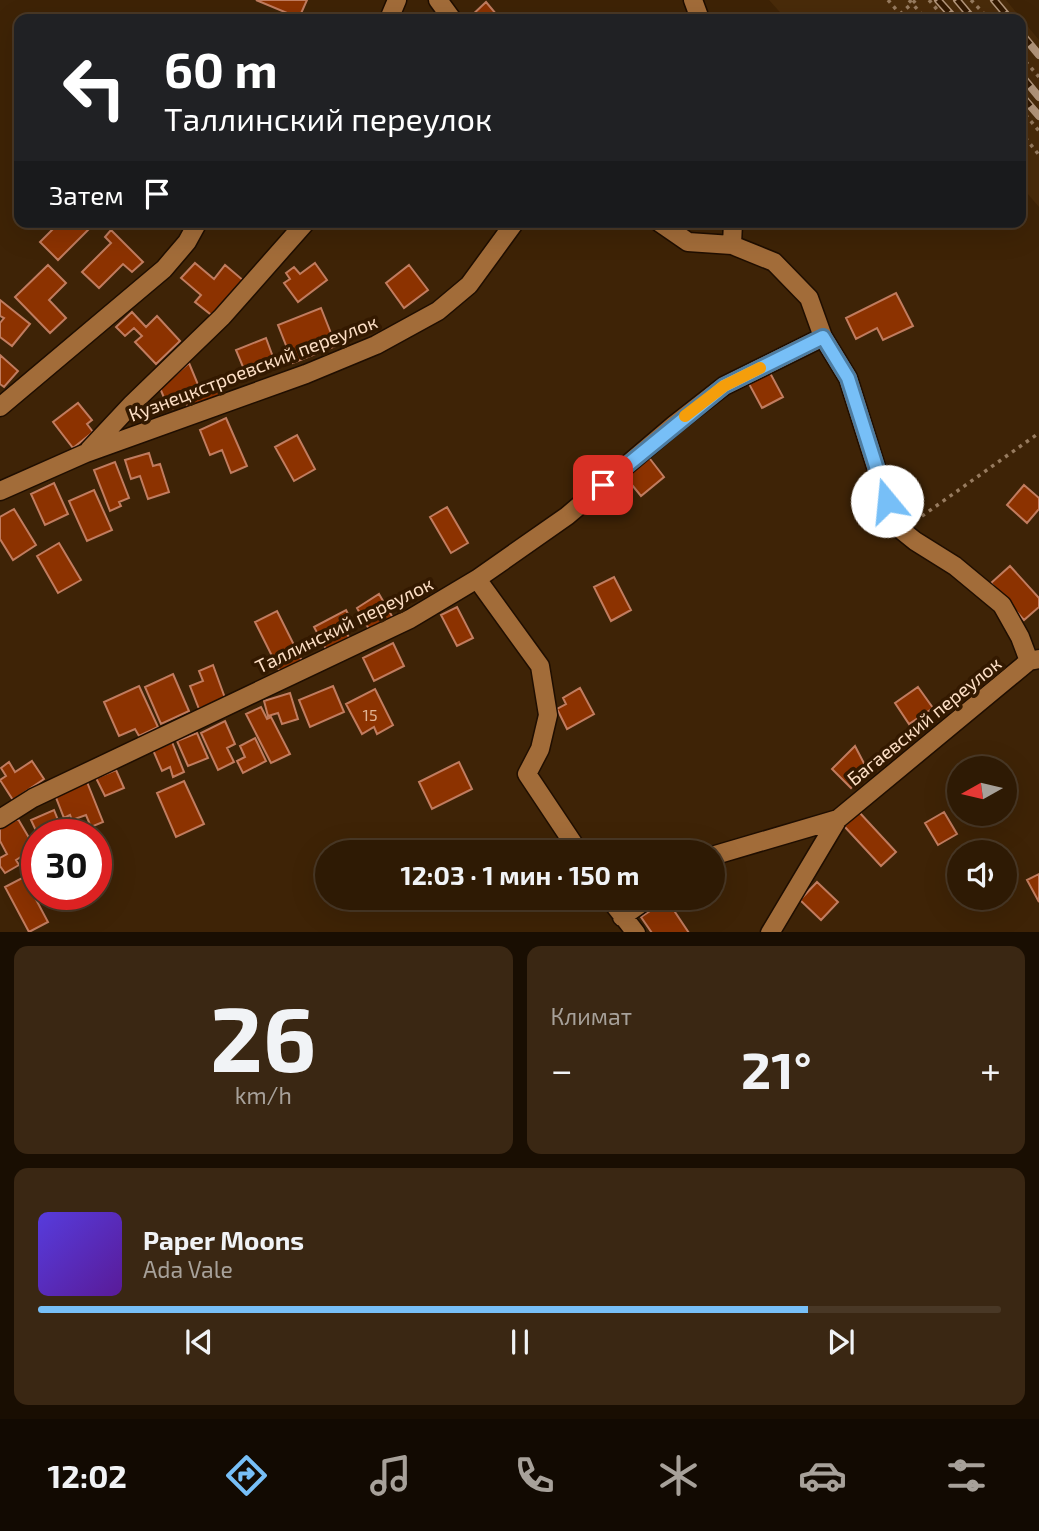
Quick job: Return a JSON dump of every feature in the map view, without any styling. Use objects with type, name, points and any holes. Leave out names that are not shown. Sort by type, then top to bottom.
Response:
[{"type":"street","points":[[0,407],[164,269],[187,242],[195,228]]},
{"type":"street","name":"Кузнецкстроевский переулок","points":[[86,453],[132,404],[222,317],[301,228]]},
{"type":"street","name":"Кузнецкстроевский переулок","points":[[0,491],[86,453],[306,374],[376,345],[438,311],[469,285],[511,228]]},
{"type":"street","points":[[668,228],[688,242],[732,245],[774,262],[809,298],[823,337],[848,378],[894,524],[955,566],[1002,605],[1034,660]]},
{"type":"street","points":[[732,245],[733,228]]},
{"type":"street","name":"Таллинский переулок","points":[[0,820],[33,798],[410,620],[477,579],[567,516],[724,386],[823,337]]},
{"type":"street","points":[[477,579],[540,666],[548,715],[540,749],[527,774],[571,840]]},
{"type":"street","name":"Багаевский переулок","points":[[771,932],[838,819],[1034,660]]},
{"type":"street","name":"Багаевский переулок","points":[[725,852],[838,819]]},
{"type":"street","points":[[618,910],[635,932]]},
{"type":"street","points":[[622,917],[632,910]]},
{"type":"path","points":[[888,0],[900,14],[916,0]]},
{"type":"path","points":[[909,0],[922,14]]},
{"type":"path","points":[[929,0],[941,14]]},
{"type":"path","points":[[971,0],[984,14]]},
{"type":"path","points":[[1026,62],[1039,77]]},
{"type":"path","points":[[1026,115],[1039,131]]},
{"type":"path","points":[[1026,139],[1039,155]]},
{"type":"path","points":[[901,530],[1039,433]]},
{"type":"shaded area","points":[[769,0],[1006,0],[1018,14],[782,14]]},
{"type":"shaded area","points":[[1026,24],[1039,40],[1039,207],[1026,192]]},
{"type":"building","points":[[256,0],[307,0],[301,14],[289,14]]},
{"type":"building","points":[[486,2],[496,14],[473,14]]},
{"type":"building","points":[[54,228],[88,230],[58,260],[40,242]]},
{"type":"building","points":[[111,230],[143,262],[132,272],[123,264],[99,288],[82,272],[111,243],[105,237]]},
{"type":"building","points":[[195,263],[214,279],[225,265],[244,281],[214,317],[195,302],[201,295],[181,278]]},
{"type":"building","points":[[315,263],[327,280],[298,302],[284,283],[290,279],[286,273],[294,267],[300,274]]},
{"type":"building","points":[[48,265],[66,283],[49,300],[66,318],[50,333],[15,297]]},
{"type":"building","points":[[409,265],[428,290],[404,308],[386,283]]},
{"type":"building","points":[[896,293],[913,326],[883,340],[877,328],[856,339],[846,318]]},
{"type":"building","points":[[0,300],[30,324],[12,346],[0,337],[0,323],[4,318],[0,316]]},
{"type":"building","points":[[321,308],[336,346],[293,363],[278,325]]},
{"type":"building","points":[[132,312],[146,327],[157,316],[180,341],[156,364],[135,342],[142,336],[134,328],[125,336],[116,327]]},
{"type":"building","points":[[266,338],[277,368],[248,379],[236,350]]},
{"type":"building","points":[[0,355],[18,371],[4,387],[0,384]]},
{"type":"building","points":[[189,363],[201,392],[216,386],[221,397],[189,410],[186,403],[169,410],[160,388]]},
{"type":"building","points":[[769,371],[783,397],[762,408],[748,382]]},
{"type":"building","points":[[78,403],[92,420],[87,424],[93,432],[73,448],[53,422]]},
{"type":"building","points":[[226,418],[247,466],[231,473],[222,450],[210,455],[200,430]]},
{"type":"building","points":[[297,435],[315,469],[294,481],[275,447]]},
{"type":"building","points":[[149,453],[153,466],[160,464],[169,492],[148,499],[140,476],[131,479],[125,460]]},
{"type":"building","points":[[647,455],[664,477],[641,496],[623,474]]},
{"type":"building","points":[[115,462],[129,498],[119,502],[121,506],[110,511],[94,470]]},
{"type":"building","points":[[54,483],[68,514],[45,525],[31,494]]},
{"type":"building","points":[[1024,485],[1039,498],[1039,509],[1027,523],[1007,505]]},
{"type":"building","points":[[94,490],[112,530],[87,541],[69,501]]},
{"type":"building","points":[[447,507],[468,543],[451,553],[430,517]]},
{"type":"building","points":[[14,509],[36,545],[13,560],[0,539],[0,517]]},
{"type":"building","points":[[59,543],[81,580],[58,593],[37,556]]},
{"type":"building","points":[[1010,566],[1039,598],[1039,607],[1024,620],[991,583]]},
{"type":"building","points":[[614,577],[631,610],[611,621],[594,587]]},
{"type":"building","points":[[379,594],[393,618],[370,631],[357,608]]},
{"type":"building","points":[[457,607],[473,638],[457,646],[441,615]]},
{"type":"building","points":[[346,610],[352,622],[343,627],[350,639],[327,651],[314,627]]},
{"type":"building","points":[[277,611],[302,661],[280,672],[255,622]]},
{"type":"building","points":[[393,643],[404,666],[374,681],[363,658]]},
{"type":"building","points":[[213,665],[225,698],[199,709],[190,686],[203,681],[199,671]]},
{"type":"building","points":[[173,674],[189,711],[161,724],[145,687]]},
{"type":"building","points":[[139,686],[158,727],[139,736],[135,729],[119,736],[104,702]]},
{"type":"building","points":[[333,686],[344,712],[310,727],[299,700]]},
{"type":"building","points":[[918,687],[933,708],[909,724],[895,703]]},
{"type":"building","points":[[580,688],[594,714],[567,729],[557,709],[566,704],[563,698]]},
{"type":"building","points":[[375,689],[393,725],[377,734],[374,727],[362,734],[346,704]]},
{"type":"building","points":[[290,693],[298,719],[282,724],[278,713],[268,716],[264,701]]},
{"type":"building","points":[[261,707],[267,719],[271,717],[290,754],[271,763],[246,714]]},
{"type":"building","points":[[225,721],[235,744],[227,748],[234,762],[218,770],[201,733]]},
{"type":"building","points":[[197,733],[208,758],[188,766],[177,741]]},
{"type":"building","points":[[255,738],[266,761],[243,773],[237,761],[245,757],[240,746]]},
{"type":"building","points":[[172,742],[184,772],[173,777],[170,767],[162,771],[153,750]]},
{"type":"building","points":[[855,746],[868,771],[851,788],[832,769]]},
{"type":"building","points":[[32,761],[44,779],[13,800],[0,780],[6,776],[1,768],[9,762],[15,772]]},
{"type":"building","points":[[459,762],[472,789],[432,809],[419,782]]},
{"type":"building","points":[[116,770],[124,788],[105,796],[96,778]]},
{"type":"building","points":[[184,781],[204,824],[176,837],[157,793]]},
{"type":"building","points":[[87,782],[102,819],[88,819],[86,815],[75,819],[70,815],[64,818],[55,795]]},
{"type":"building","points":[[54,810],[58,819],[33,819]]},
{"type":"building","points":[[859,812],[896,852],[881,866],[844,826]]},
{"type":"building","points":[[944,812],[947,826],[952,826],[957,834],[938,845],[925,823]]},
{"type":"building","points":[[18,819],[21,824],[21,857],[16,860],[19,865],[5,873],[0,866],[0,858],[7,854],[0,841],[0,829]]},
{"type":"building","points":[[1039,874],[1039,902],[1027,880]]},
{"type":"building","points":[[21,879],[21,910],[42,910],[48,922],[29,932],[5,887]]},
{"type":"building","points":[[817,882],[838,902],[821,920],[800,900]]},
{"type":"building","points":[[652,910],[674,910],[688,932],[651,932],[641,917]]},
{"type":"railway","points":[[938,0],[951,14]]},
{"type":"railway","points":[[957,0],[969,14]]},
{"type":"railway","points":[[994,0],[1006,14]]},
{"type":"railway","points":[[1026,39],[1039,55]]},
{"type":"railway","points":[[1026,81],[1039,97]]},
{"type":"railway","points":[[1026,101],[1039,116]]},
{"type":"slow traffic","points":[[685,416],[724,386],[760,368]]},
{"type":"route","points":[[603,485],[724,386],[823,337],[848,378],[887,501]]}]
